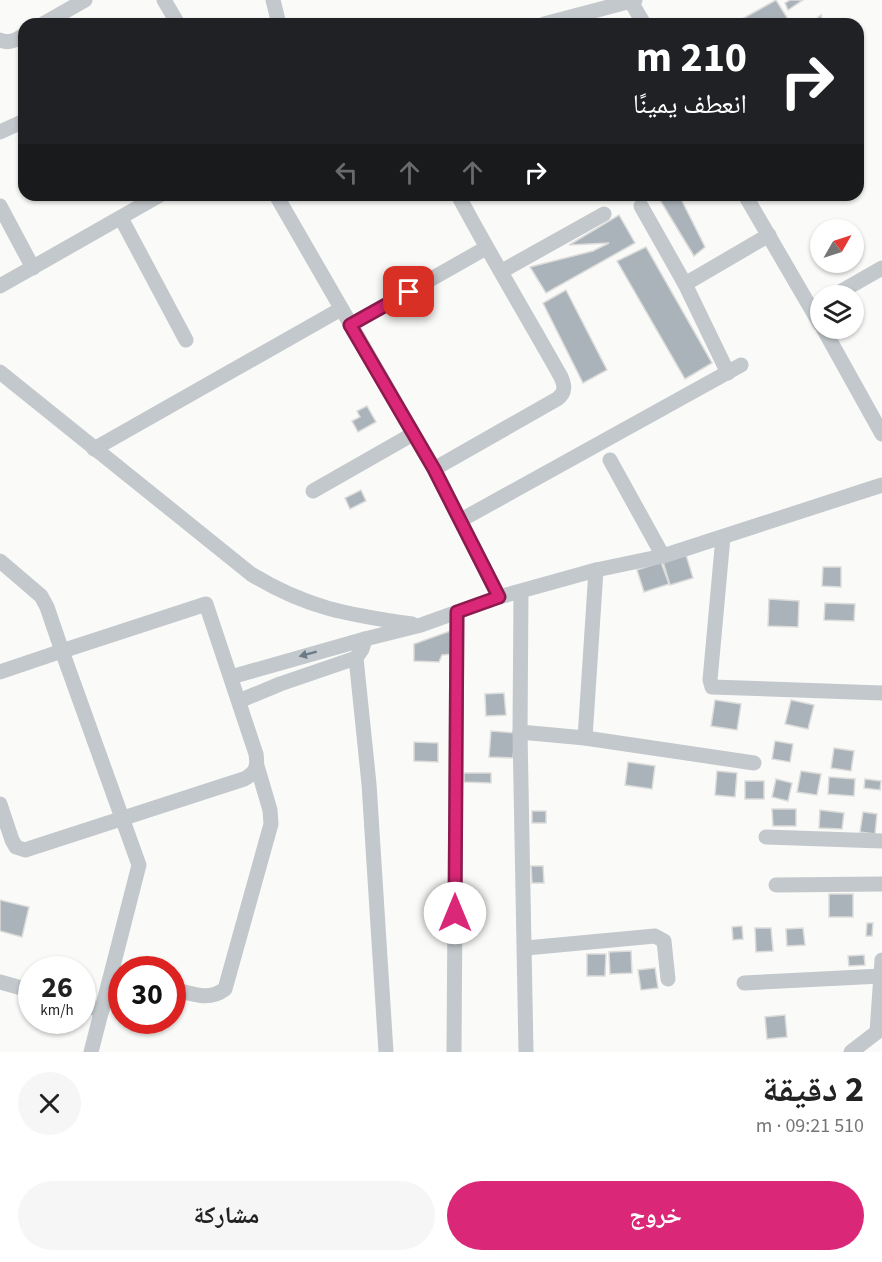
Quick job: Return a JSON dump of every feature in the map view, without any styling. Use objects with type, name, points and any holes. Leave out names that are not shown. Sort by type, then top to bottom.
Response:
[{"type":"street","points":[[54,18],[85,0]]},
{"type":"street","points":[[164,0],[174,18]]},
{"type":"street","points":[[273,0],[278,18]]},
{"type":"street","points":[[566,18],[632,0],[641,18]]},
{"type":"street","points":[[0,40],[5,42],[18,39]]},
{"type":"street","points":[[0,132],[18,124]]},
{"type":"street","points":[[0,286],[150,201]]},
{"type":"street","points":[[279,201],[434,469],[499,597]]},
{"type":"street","points":[[434,469],[562,395],[564,384],[486,248],[462,201]]},
{"type":"street","points":[[749,201],[810,296]]},
{"type":"street","points":[[0,206],[33,268]]},
{"type":"street","points":[[461,520],[735,369],[641,206]]},
{"type":"street","points":[[501,271],[604,214]]},
{"type":"street","points":[[121,218],[186,340]]},
{"type":"street","points":[[685,284],[769,235]]},
{"type":"street","points":[[350,325],[486,248]]},
{"type":"street","points":[[852,285],[882,268]]},
{"type":"street","points":[[94,449],[340,309]]},
{"type":"street","points":[[829,339],[882,434]]},
{"type":"street","points":[[0,372],[215,547],[269,586],[304,602],[333,611],[421,625]]},
{"type":"street","points":[[313,491],[413,434]]},
{"type":"street","points":[[610,460],[663,556]]},
{"type":"street","points":[[231,677],[421,625],[499,597],[596,570],[663,556],[882,485]]},
{"type":"street","points":[[723,537],[710,680],[712,687],[882,693]]},
{"type":"street","points":[[0,561],[41,596],[47,607],[138,865],[120,956]]},
{"type":"street","points":[[585,738],[596,570]]},
{"type":"street","points":[[521,592],[520,732],[526,948],[526,1052]]},
{"type":"street","points":[[0,672],[206,604],[239,701],[270,810],[271,824],[225,990],[209,997],[186,992]]},
{"type":"street","points":[[454,1052],[457,612]]},
{"type":"street","points":[[239,701],[280,684],[356,658],[362,649],[364,639]]},
{"type":"street","points":[[356,658],[369,784],[386,1052]]},
{"type":"street","points":[[520,732],[585,738],[754,763]]},
{"type":"street","points":[[0,804],[12,840],[16,847],[25,850],[244,779],[252,775],[257,766]]},
{"type":"street","points":[[766,837],[882,841]]},
{"type":"street","points":[[776,885],[882,884]]},
{"type":"street","points":[[526,948],[655,936],[664,941],[668,979]]},
{"type":"street","points":[[850,1052],[877,1032],[882,960]]},
{"type":"street","points":[[744,982],[881,976]]},
{"type":"street","points":[[1,984],[18,987]]},
{"type":"street","points":[[91,1052],[108,995]]},
{"type":"street","points":[[96,1008],[102,1010]]},
{"type":"building","points":[[776,0],[787,18],[744,18]]},
{"type":"building","points":[[790,0],[803,0],[788,10],[785,3]]},
{"type":"building","points":[[661,201],[682,201],[705,247],[694,256]]},
{"type":"building","points":[[619,215],[635,243],[546,293],[530,267],[593,251],[609,243],[569,245]]},
{"type":"building","points":[[646,247],[712,363],[685,379],[617,261]]},
{"type":"building","points":[[566,290],[607,370],[583,383],[543,303]]},
{"type":"building","points":[[367,406],[376,422],[358,432],[352,421],[360,417],[357,411]]},
{"type":"building","points":[[361,490],[366,501],[350,509],[345,498]]},
{"type":"building","points":[[686,555],[693,578],[670,585],[663,562]]},
{"type":"building","points":[[661,562],[669,584],[644,592],[637,570]]},
{"type":"building","points":[[823,567],[841,567],[841,587],[822,586]]},
{"type":"building","points":[[769,599],[799,601],[798,627],[768,626]]},
{"type":"building","points":[[825,603],[855,604],[854,621],[824,620]]},
{"type":"building","points":[[453,630],[453,654],[442,655],[439,662],[414,661],[414,644]]},
{"type":"building","points":[[504,693],[506,715],[486,716],[485,694]]},
{"type":"building","points":[[715,700],[741,704],[737,730],[711,726]]},
{"type":"building","points":[[791,700],[814,705],[808,729],[785,724]]},
{"type":"building","points":[[491,731],[515,733],[513,758],[489,757]]},
{"type":"building","points":[[775,741],[793,744],[790,762],[772,759]]},
{"type":"building","points":[[414,742],[438,743],[438,762],[414,761]]},
{"type":"building","points":[[834,748],[854,751],[851,771],[831,768]]},
{"type":"building","points":[[628,762],[655,766],[652,789],[625,785]]},
{"type":"building","points":[[717,771],[737,773],[735,797],[715,795]]},
{"type":"building","points":[[801,771],[821,774],[817,795],[797,792]]},
{"type":"building","points":[[464,773],[491,773],[491,783],[464,782]]},
{"type":"building","points":[[829,777],[855,779],[854,796],[828,794]]},
{"type":"building","points":[[776,779],[792,783],[788,801],[772,797]]},
{"type":"building","points":[[865,779],[881,781],[880,790],[864,788]]},
{"type":"building","points":[[745,781],[764,781],[764,799],[745,799]]},
{"type":"building","points":[[772,809],[796,809],[796,826],[773,826]]},
{"type":"building","points":[[820,810],[844,813],[842,829],[819,828]]},
{"type":"building","points":[[532,811],[546,811],[546,823],[532,823]]},
{"type":"building","points":[[863,812],[877,814],[875,834],[860,832]]},
{"type":"building","points":[[531,866],[543,866],[544,883],[532,883]]},
{"type":"building","points":[[829,894],[853,894],[853,917],[829,917]]},
{"type":"building","points":[[0,900],[29,907],[22,937],[0,931]]},
{"type":"building","points":[[867,923],[873,923],[872,936],[866,936]]},
{"type":"building","points":[[742,926],[743,939],[733,940],[732,927]]},
{"type":"building","points":[[755,928],[771,928],[773,951],[756,952]]},
{"type":"building","points":[[803,928],[805,945],[787,946],[786,929]]},
{"type":"building","points":[[631,951],[632,973],[610,974],[609,952]]},
{"type":"building","points":[[587,954],[606,954],[605,976],[587,976]]},
{"type":"building","points":[[864,955],[865,965],[849,966],[848,956]]},
{"type":"building","points":[[655,968],[658,988],[641,990],[638,970]]},
{"type":"building","points":[[785,1015],[787,1037],[767,1039],[765,1017]]},
{"type":"route","points":[[409,292],[350,325],[434,469],[499,597],[457,612],[455,913]]}]
